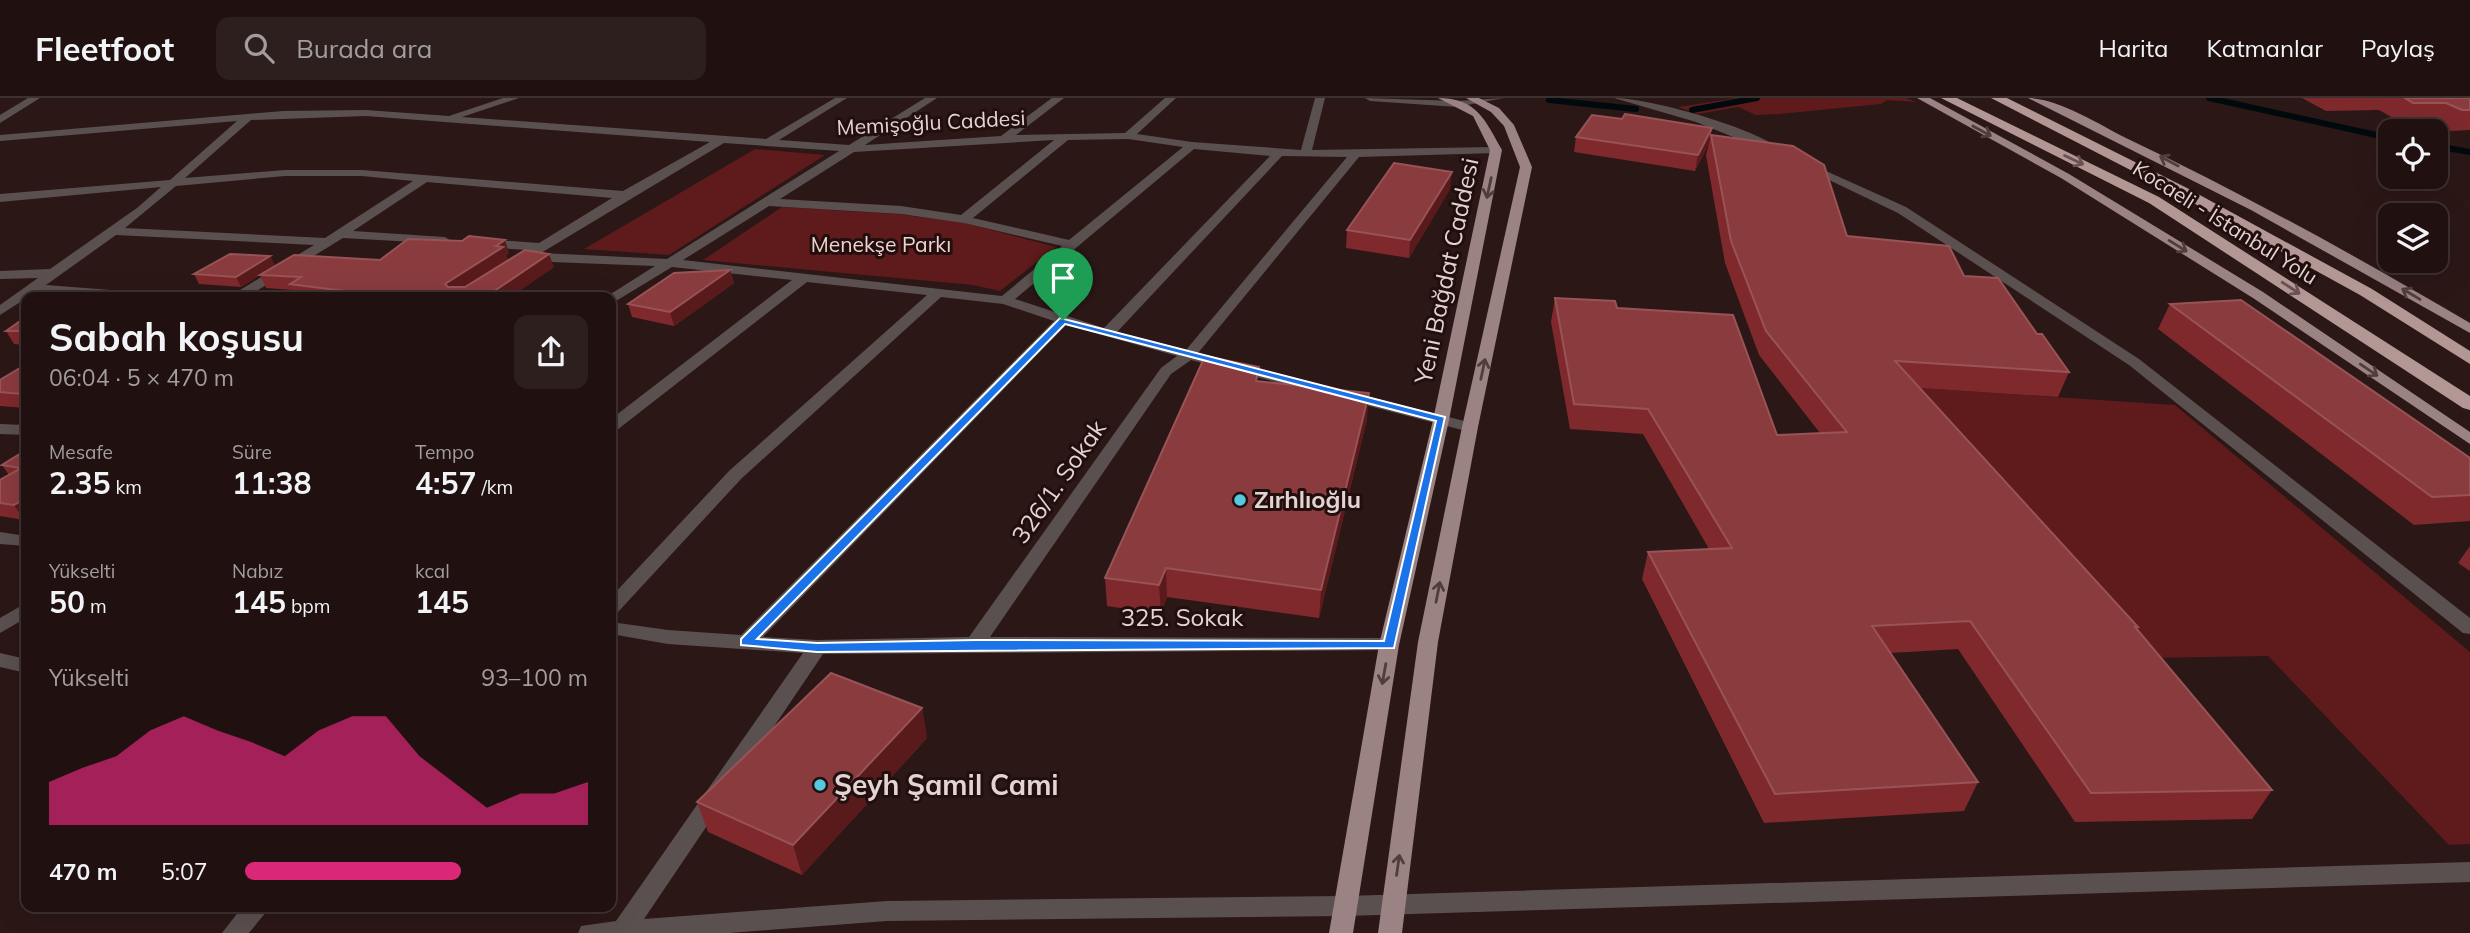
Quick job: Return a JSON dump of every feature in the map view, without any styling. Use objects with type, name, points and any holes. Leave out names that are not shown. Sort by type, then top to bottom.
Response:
[{"type":"highway","name":"Kocaeli - İstanbul Yolu","points":[[1947,98],[2154,200],[2470,404]]},
{"type":"highway","points":[[1997,98],[2194,197],[2366,292],[2470,359]]},
{"type":"main road","points":[[1922,98],[2066,176],[2258,295],[2470,439]]},
{"type":"main road","points":[[2033,98],[2141,147],[2376,272],[2470,329]]},
{"type":"main road","name":"Yeni Bağdat Caddesi","points":[[1341,933],[1389,645],[1441,420],[1496,150],[1478,114],[1462,100]]},
{"type":"main road","name":"Yeni Bağdat Caddesi","points":[[1390,933],[1428,642],[1470,427],[1526,167],[1509,125],[1495,110],[1462,100]]},
{"type":"street","points":[[0,120],[34,99],[51,98]]},
{"type":"street","points":[[283,114],[300,98]]},
{"type":"street","points":[[443,120],[514,98]]},
{"type":"street","points":[[770,141],[842,98]]},
{"type":"street","points":[[616,297],[932,98]]},
{"type":"street","points":[[1005,138],[1059,98]]},
{"type":"street","points":[[1128,136],[1171,98]]},
{"type":"street","points":[[1306,153],[1320,98]]},
{"type":"street","points":[[1370,98],[1499,98]]},
{"type":"street","points":[[1619,98],[1644,102],[1738,132],[1902,210],[2134,362],[2470,628]]},
{"type":"street","name":"Memişoğlu Caddesi","points":[[0,138],[283,114],[366,113],[852,149],[1005,138],[1128,136],[1279,153],[1496,150]]},
{"type":"street","points":[[29,292],[113,231],[248,117]]},
{"type":"street","points":[[964,219],[1065,137]]},
{"type":"street","points":[[723,139],[625,195],[522,259],[670,263],[1005,300],[1107,334],[1470,427]]},
{"type":"street","points":[[1005,300],[1192,145]]},
{"type":"street","points":[[1107,334],[1279,153]]},
{"type":"street","name":"326/1. Sokak","points":[[975,644],[1166,371],[1189,355],[1356,154]]},
{"type":"street","points":[[0,198],[285,173],[362,173],[625,195]]},
{"type":"street","points":[[244,292],[334,238],[425,178]]},
{"type":"street","points":[[768,202],[901,210],[964,219],[1072,245]]},
{"type":"street","points":[[113,231],[467,242],[541,247]]},
{"type":"street","points":[[0,275],[55,273]]},
{"type":"street","points":[[616,423],[805,277]]},
{"type":"street","points":[[35,288],[86,292]]},
{"type":"street","points":[[616,603],[735,475],[940,291]]},
{"type":"street","points":[[1,310],[21,297]]},
{"type":"street","points":[[746,642],[1063,320]]},
{"type":"street","points":[[0,538],[21,540]]},
{"type":"street","points":[[0,627],[21,612]]},
{"type":"street","name":"325. Sokak","points":[[616,629],[668,637],[817,647],[975,644],[1389,645]]},
{"type":"street","points":[[623,931],[817,647]]},
{"type":"street","points":[[0,660],[21,665]]},
{"type":"street","points":[[590,933],[887,911],[1345,906],[2470,872]]},
{"type":"street","points":[[234,933],[253,912]]},
{"type":"green space","points":[[1737,98],[1906,98],[1916,102],[1887,100],[1881,104],[1756,115],[1738,107],[1698,114],[1678,107]]},
{"type":"green space","points":[[755,149],[825,155],[669,255],[584,249]]},
{"type":"green space","name":"Menekşe Parkı","points":[[782,207],[896,214],[961,222],[1056,247],[1000,291],[973,285],[703,260]]},
{"type":"green space","points":[[1905,387],[2175,405],[2470,652],[2470,844],[2449,845],[2268,656],[2147,658]]},
{"type":"building","points":[[2405,98],[2470,98],[2470,110],[2462,110],[2446,103],[2413,103]]},
{"type":"building","points":[[1625,114],[1712,128],[1698,155],[1576,137],[1592,115],[1622,119]]},
{"type":"building","points":[[1711,135],[1793,146],[1824,165],[1847,236],[1949,246],[1964,276],[1998,278],[2037,334],[2042,334],[2069,372],[1895,361],[2138,627],[2135,627],[2272,790],[2091,793],[1970,621],[1872,626],[1978,782],[1775,794],[1648,552],[1732,548],[1648,409],[1574,404],[1555,298],[1615,301],[1617,308],[1733,315],[1777,435],[1847,432],[1766,331],[1731,241]]},
{"type":"building","points":[[1394,163],[1452,172],[1410,240],[1347,230]]},
{"type":"building","points":[[469,236],[505,240],[496,246],[503,247],[445,284],[448,287],[465,287],[525,250],[549,254],[493,292],[352,292],[290,284],[301,277],[260,275],[294,255],[380,260],[408,239],[462,241]]},
{"type":"building","points":[[230,254],[270,256],[236,277],[194,274]]},
{"type":"building","points":[[730,270],[670,312],[628,304],[674,273]]},
{"type":"building","points":[[2241,300],[2470,458],[2470,495],[2432,497],[2170,304]]},
{"type":"building","points":[[21,320],[21,331],[6,331]]},
{"type":"building","points":[[1205,356],[1259,367],[1256,381],[1369,393],[1321,590],[1166,568],[1159,585],[1105,578]]},
{"type":"building","points":[[21,368],[21,394],[0,392],[0,380]]},
{"type":"building","points":[[21,453],[21,468],[2,465]]},
{"type":"building","points":[[21,468],[21,501],[14,505],[0,503],[0,480]]},
{"type":"building","name":"Şeyh Şamil Cami","points":[[831,673],[922,708],[793,845],[697,802]]},
{"type":"waterway","points":[[1692,110],[1757,98]]},
{"type":"waterway","points":[[2209,98],[2378,135]]},
{"type":"waterway","points":[[1549,100],[1636,109]]},
{"type":"waterway","points":[[2448,148],[2470,152]]},
{"type":"place","name":"Zırhlıoğlu","points":[[1240,500]]},
{"type":"place","name":"Şeyh Şamil Cami","points":[[820,785]]},
{"type":"route","points":[[1063,320],[1107,334],[1441,420],[1389,645],[975,644],[817,647],[746,642],[1063,320]]}]
